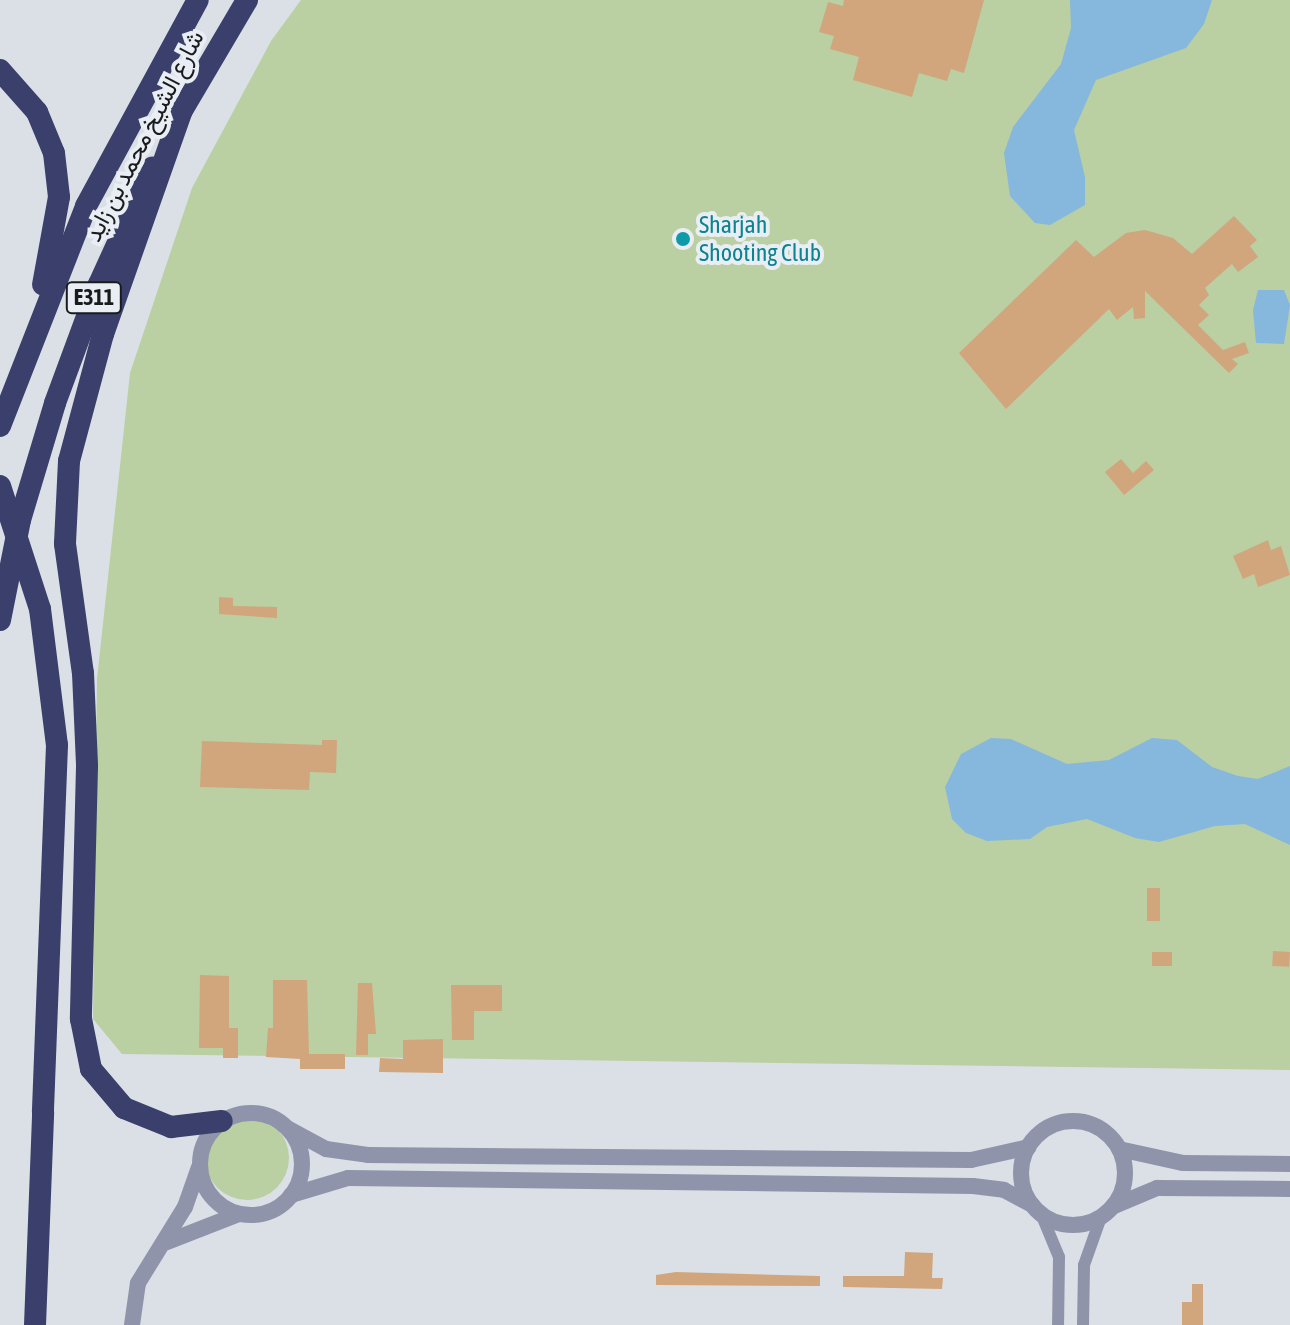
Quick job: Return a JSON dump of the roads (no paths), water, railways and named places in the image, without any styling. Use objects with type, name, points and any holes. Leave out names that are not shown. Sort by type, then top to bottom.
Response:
[{"type":"highway","name":"شارع الشيخ محمد بن زايد","points":[[0,426],[31,339],[114,149],[198,0]]},
{"type":"highway","name":"شارع الشيخ محمد بن زايد","points":[[0,620],[20,520],[55,403],[125,224],[183,107],[247,0]]},
{"type":"highway","points":[[0,70],[37,112],[58,174],[57,219],[31,339]]},
{"type":"highway","points":[[183,107],[103,334],[69,461],[65,544],[83,673],[87,751],[81,1019],[91,1069],[124,1108],[171,1127],[222,1121]]},
{"type":"highway","points":[[0,486],[40,609],[55,714],[58,790],[35,1325]]},
{"type":"street","points":[[132,1325],[138,1283],[185,1207],[205,1141],[222,1121],[254,1113],[326,1149],[357,1154],[971,1160],[1029,1147]]},
{"type":"street","points":[[1058,1325],[1059,1257],[1021,1176],[1029,1147],[1039,1135],[1067,1122],[1097,1127],[1119,1149],[1125,1172],[1084,1265],[1083,1325]]},
{"type":"street","points":[[289,1129],[302,1169],[291,1195]]},
{"type":"street","points":[[1119,1149],[1183,1163],[1290,1164]]},
{"type":"street","points":[[199,1166],[211,1197],[239,1214]]},
{"type":"street","points":[[162,1244],[239,1214],[268,1212],[291,1195],[348,1178],[973,1186],[1004,1190],[1037,1210],[1071,1225],[1157,1188],[1290,1189]]},
{"type":"water","points":[[1070,0],[1212,0],[1204,24],[1186,48],[1096,80],[1074,130],[1085,177],[1085,205],[1050,225],[1035,223],[1010,196],[1004,153],[1013,127],[1061,64],[1071,28]]},
{"type":"water","points":[[1258,290],[1284,290],[1290,305],[1284,344],[1256,343],[1253,310]]},
{"type":"water","points":[[991,738],[1011,739],[1067,764],[1109,760],[1152,738],[1177,740],[1212,767],[1238,776],[1258,779],[1290,766],[1290,845],[1245,824],[1215,826],[1159,842],[1135,838],[1087,819],[1047,827],[1030,839],[987,841],[966,833],[952,819],[945,787],[961,754]]},
{"type":"place","name":"Sharjah Shooting Club","points":[[683,239]]}]
